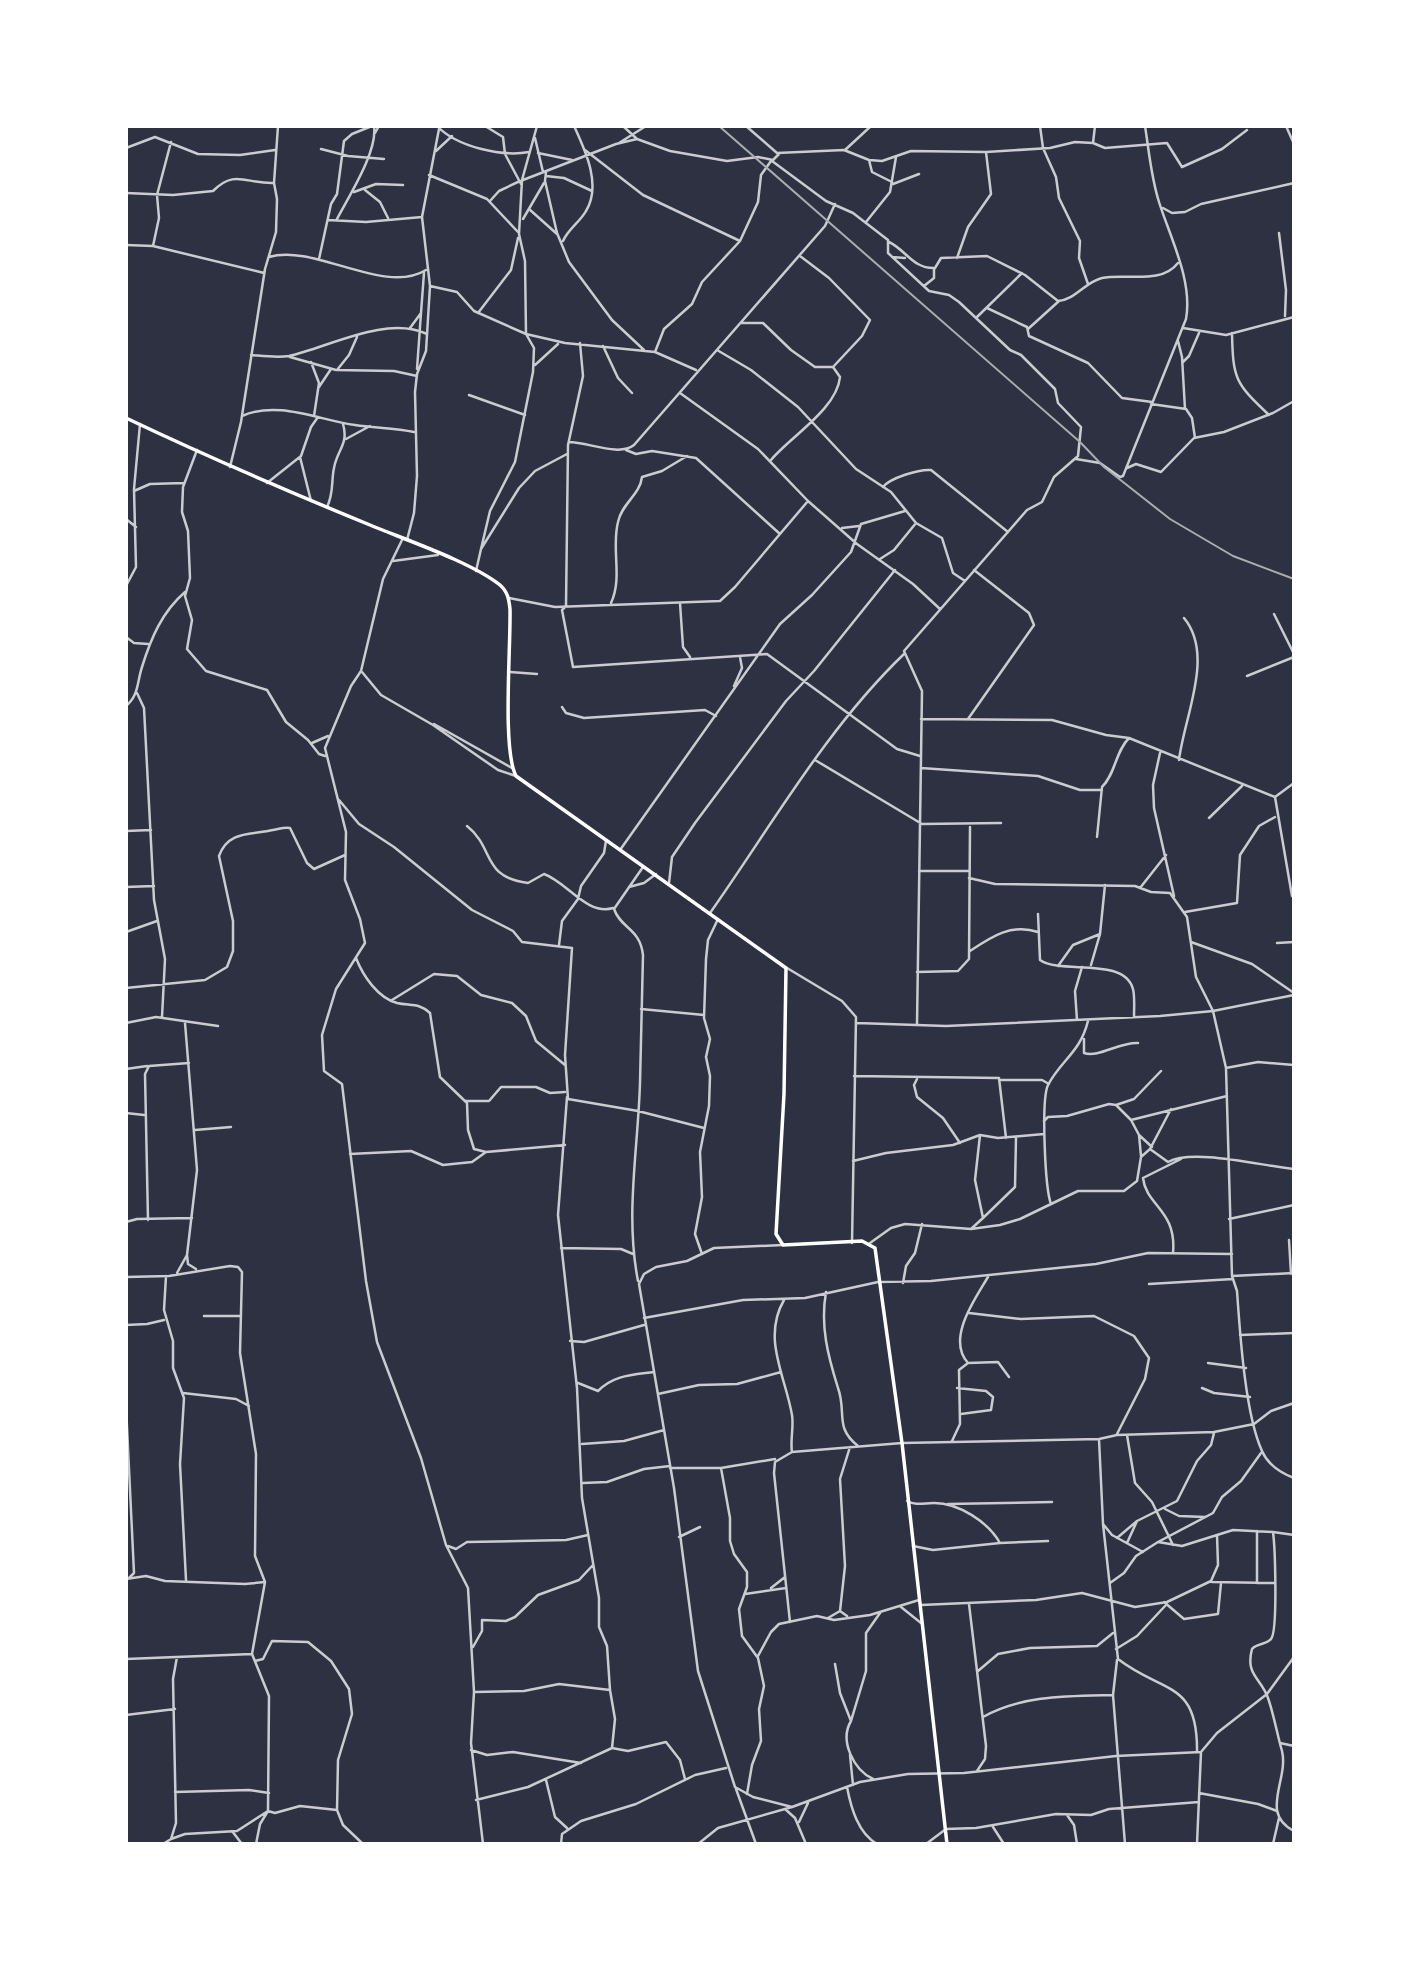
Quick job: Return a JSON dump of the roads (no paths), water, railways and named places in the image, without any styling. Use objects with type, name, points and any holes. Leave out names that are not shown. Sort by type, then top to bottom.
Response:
[{"type":"main road","points":[[126,418],[230,467],[405,539],[476,571],[501,586],[509,598],[512,768],[516,776],[786,968],[785,1094],[776,1234],[783,1245],[852,1242],[870,1243],[875,1248],[902,1443],[906,1502],[947,1844]]},
{"type":"street","points":[[230,467],[242,416],[264,273],[278,218],[274,183],[278,126]]},
{"type":"street","points":[[318,259],[337,194],[345,140],[375,126],[376,133],[367,159],[337,219]]},
{"type":"street","points":[[485,126],[503,137],[505,154],[522,182]]},
{"type":"street","points":[[478,313],[511,270],[522,222],[522,182],[537,126]]},
{"type":"street","points":[[562,244],[568,231],[587,211],[592,191],[586,150],[574,126]]},
{"type":"street","points":[[623,126],[637,139]]},
{"type":"street","points":[[619,143],[646,126]]},
{"type":"street","points":[[746,126],[767,148],[779,154],[844,150],[869,160],[896,157],[911,151],[986,152],[1043,148],[1075,142],[1093,143],[1105,148],[1168,144],[1179,165],[1186,167],[1222,149],[1247,130]]},
{"type":"street","points":[[844,150],[871,126]]},
{"type":"street","points":[[1040,126],[1043,148],[1056,177],[1059,198],[1080,242],[1079,258],[1088,284]]},
{"type":"street","points":[[1093,143],[1095,126]]},
{"type":"street","points":[[1076,459],[1100,463],[1120,477],[1127,468],[1183,328],[1187,295],[1161,207],[1146,146],[1145,126]]},
{"type":"street","points":[[1286,126],[1294,144]]},
{"type":"street","points":[[483,1844],[471,1750],[473,1647],[466,1579],[446,1545],[421,1458],[377,1342],[342,1084],[324,1071],[322,1035],[336,989],[364,944],[364,936],[345,880],[346,832],[326,756],[328,736],[361,671],[372,618],[414,513],[417,476],[417,375],[425,271],[422,217],[438,128],[493,153],[529,152],[573,160]]},
{"type":"street","points":[[435,152],[452,136]]},
{"type":"street","points":[[126,148],[155,137],[198,154],[219,156],[275,150]]},
{"type":"street","points":[[535,138],[558,235],[569,262],[612,320],[644,350]]},
{"type":"street","points":[[489,201],[499,191],[591,153],[637,139],[670,151],[727,161],[758,157],[772,160],[790,176],[811,187],[822,199],[866,222],[900,248],[908,258],[923,267],[934,268]]},
{"type":"street","points":[[153,246],[159,218],[157,195],[171,142]]},
{"type":"street","points":[[321,149],[367,159],[384,159]]},
{"type":"street","points":[[586,150],[642,195],[740,241]]},
{"type":"street","points":[[957,258],[968,227],[991,194],[986,152]]},
{"type":"street","points":[[655,352],[664,330],[692,304],[702,282],[740,241],[758,202],[761,175],[779,154]]},
{"type":"street","points":[[866,222],[893,183],[896,157]]},
{"type":"street","points":[[869,160],[872,172],[893,183],[919,174]]},
{"type":"street","points":[[545,174],[564,178],[592,191]]},
{"type":"street","points":[[360,175],[365,189],[380,202],[388,218]]},
{"type":"street","points":[[429,175],[475,191],[489,201],[519,234],[525,261],[526,334],[534,348],[533,368],[515,462],[490,511],[476,571]]},
{"type":"street","points":[[126,192],[157,195],[208,192],[216,190],[223,180],[232,179],[274,183]]},
{"type":"street","points":[[522,222],[545,181]]},
{"type":"street","points":[[1161,207],[1172,213],[1294,183]]},
{"type":"street","points":[[352,192],[376,184],[403,185]]},
{"type":"street","points":[[626,450],[639,440],[696,370],[800,256],[811,239],[825,226],[835,204]]},
{"type":"street","points":[[529,209],[558,235]]},
{"type":"street","points":[[1167,225],[1172,213]]},
{"type":"street","points":[[328,220],[366,222],[422,217]]},
{"type":"street","points":[[1279,233],[1287,295],[1285,318]]},
{"type":"street","points":[[710,913],[815,760],[974,570],[1027,510],[1042,502],[1054,477],[1076,459],[1080,449],[1079,423],[1058,403],[1053,387],[949,295],[931,292],[924,286],[887,251],[889,242]]},
{"type":"street","points":[[126,244],[153,246],[264,273]]},
{"type":"street","points":[[269,257],[282,255],[318,259],[372,275],[430,272],[426,351],[417,375]]},
{"type":"street","points":[[800,256],[829,278],[870,320],[862,336],[833,367]]},
{"type":"street","points":[[924,286],[934,278],[934,268],[942,258],[986,256],[1022,273],[1059,301]]},
{"type":"street","points":[[892,257],[908,258]]},
{"type":"street","points":[[1028,329],[1059,301],[1070,298],[1088,284],[1103,278],[1161,273],[1173,268],[1178,262]]},
{"type":"street","points":[[976,317],[1022,273]]},
{"type":"street","points":[[430,286],[457,292],[478,313],[526,334],[560,342],[655,352],[696,370]]},
{"type":"street","points":[[987,308],[1028,329],[1031,338],[1056,346],[1092,366],[1122,398],[1185,409]]},
{"type":"street","points":[[410,328],[421,313]]},
{"type":"street","points":[[1183,328],[1199,333],[1232,333],[1294,317]]},
{"type":"street","points":[[738,324],[750,321],[763,323],[791,350],[808,359],[815,367],[833,367],[839,373],[840,384],[812,424],[781,447],[771,460]]},
{"type":"street","points":[[287,356],[334,340],[386,329],[410,328],[427,334]]},
{"type":"street","points":[[1183,362],[1189,356],[1199,333]]},
{"type":"street","points":[[1232,333],[1232,367],[1236,377],[1248,396],[1269,415]]},
{"type":"street","points":[[336,370],[349,355],[357,337]]},
{"type":"street","points":[[1178,341],[1183,362],[1185,409],[1192,418],[1195,438]]},
{"type":"street","points":[[533,368],[540,356],[560,342]]},
{"type":"street","points":[[580,343],[583,376],[569,442],[566,606],[562,614],[574,668],[769,655],[897,749],[921,756]]},
{"type":"street","points":[[603,346],[618,378],[632,393]]},
{"type":"street","points":[[716,350],[751,370],[798,407],[856,468],[898,500],[916,523],[942,538],[953,573],[965,581]]},
{"type":"street","points":[[251,355],[287,356],[336,370],[394,371],[417,375]]},
{"type":"street","points":[[311,362],[320,387]]},
{"type":"street","points":[[267,483],[300,457],[316,417],[320,387],[331,369]]},
{"type":"street","points":[[679,392],[718,418],[771,460],[808,501],[854,541],[895,570],[940,610]]},
{"type":"street","points":[[469,395],[525,415]]},
{"type":"street","points":[[1127,468],[1136,464],[1161,472],[1195,438],[1224,432],[1269,415],[1294,401]]},
{"type":"street","points":[[242,416],[270,411],[415,432]]},
{"type":"street","points":[[327,507],[334,488],[334,466],[346,439],[343,423]]},
{"type":"street","points":[[126,586],[136,567],[136,527],[132,491],[140,424]]},
{"type":"street","points":[[346,439],[370,426]]},
{"type":"street","points":[[569,442],[626,450],[636,454],[652,451],[699,460],[781,535]]},
{"type":"street","points":[[126,706],[137,694],[150,644],[164,613],[185,592],[190,578],[188,531],[183,512],[184,483],[197,450]]},
{"type":"street","points":[[481,549],[525,480],[569,454]]},
{"type":"street","points":[[611,603],[617,581],[617,526],[622,507],[638,492],[642,477],[662,471],[687,456]]},
{"type":"street","points":[[300,457],[311,501]]},
{"type":"street","points":[[883,487],[888,481],[905,477],[915,470],[932,470],[1008,532]]},
{"type":"street","points":[[132,491],[150,484],[184,483]]},
{"type":"street","points":[[509,598],[546,606],[680,603],[722,599],[781,535],[808,501]]},
{"type":"street","points":[[842,528],[859,526],[869,520],[905,511]]},
{"type":"street","points":[[126,519],[136,527]]},
{"type":"street","points":[[880,559],[894,550],[916,523]]},
{"type":"street","points":[[620,850],[780,624],[812,595],[851,552],[859,526]]},
{"type":"street","points":[[393,561],[438,555]]},
{"type":"street","points":[[669,883],[672,857],[695,823],[786,701],[895,570]]},
{"type":"street","points":[[968,719],[1034,625],[1029,613],[974,570]]},
{"type":"street","points":[[185,592],[192,620],[186,646],[202,668],[267,690],[286,722],[312,744],[319,754],[326,756]]},
{"type":"street","points":[[680,603],[683,647],[693,659]]},
{"type":"street","points":[[1247,676],[1294,656],[1274,614]]},
{"type":"street","points":[[1179,760],[1197,664],[1196,637],[1184,618]]},
{"type":"street","points":[[126,637],[134,643],[150,644]]},
{"type":"street","points":[[904,654],[921,685],[922,824],[917,1024]]},
{"type":"street","points":[[731,692],[741,673],[740,657]]},
{"type":"street","points":[[361,671],[380,693],[512,768]]},
{"type":"street","points":[[361,671],[381,695],[433,725],[498,770],[516,776]]},
{"type":"street","points":[[510,672],[537,674]]},
{"type":"street","points":[[137,694],[144,708],[156,921],[165,960],[162,1017]]},
{"type":"street","points":[[562,706],[566,713],[584,718],[705,710],[716,716]]},
{"type":"street","points":[[921,719],[1052,720],[1106,735],[1129,738],[1160,753],[1275,797]]},
{"type":"street","points":[[312,744],[328,736]]},
{"type":"street","points":[[1097,837],[1101,790],[1111,778],[1123,745],[1129,738]]},
{"type":"street","points":[[1160,753],[1153,796],[1174,897],[1185,912],[1196,977],[1213,1012],[1226,1068],[1233,1277],[1254,1424],[1262,1452],[1277,1470],[1294,1478]]},
{"type":"street","points":[[815,760],[922,824],[970,826],[1001,823]]},
{"type":"street","points":[[921,768],[1038,775],[1080,790],[1101,790]]},
{"type":"street","points":[[1275,797],[1294,783]]},
{"type":"street","points":[[1209,818],[1242,786]]},
{"type":"street","points":[[1275,797],[1276,817],[1292,896]]},
{"type":"street","points":[[338,798],[359,824],[394,847],[472,910],[513,931],[523,943],[559,945],[570,947],[573,952],[566,1044],[565,1145],[558,1202],[576,1380],[582,1486],[597,1579],[599,1627],[607,1646],[615,1719],[612,1748]]},
{"type":"street","points":[[1185,912],[1237,903],[1240,855],[1259,826],[1276,817]]},
{"type":"street","points":[[467,826],[480,838],[490,863],[499,873],[528,883],[544,874],[600,909],[614,907],[644,865]]},
{"type":"street","points":[[917,972],[960,970],[968,961],[971,951],[970,826]]},
{"type":"street","points":[[126,988],[208,979],[230,962],[233,921],[219,856],[233,838],[251,831],[288,827],[312,868],[319,868],[345,855]]},
{"type":"street","points":[[126,831],[151,830]]},
{"type":"street","points":[[559,945],[562,921],[579,898],[581,886],[602,856],[607,841]]},
{"type":"street","points":[[1139,888],[1166,855]]},
{"type":"street","points":[[919,870],[969,871]]},
{"type":"street","points":[[629,887],[656,874]]},
{"type":"street","points":[[970,878],[995,884],[1139,888],[1174,897]]},
{"type":"street","points":[[1091,966],[1100,934],[1105,885]]},
{"type":"street","points":[[126,887],[154,886]]},
{"type":"street","points":[[614,907],[617,917],[641,941],[638,1111],[632,1176],[634,1255],[644,1325],[670,1467],[698,1671],[727,1768],[743,1811],[749,1819],[756,1844]]},
{"type":"street","points":[[1038,914],[1040,960],[1058,966],[1102,967],[1128,981],[1133,990],[1134,1017]]},
{"type":"street","points":[[702,1254],[695,1234],[702,1197],[700,1159],[709,1110],[710,1076],[706,1054],[710,1042],[704,1015],[706,947],[718,919]]},
{"type":"street","points":[[126,932],[156,921]]},
{"type":"street","points":[[971,951],[999,932],[1038,932]]},
{"type":"street","points":[[1058,966],[1073,945],[1100,934]]},
{"type":"street","points":[[1191,942],[1252,964],[1294,994]]},
{"type":"street","points":[[1277,943],[1294,942]]},
{"type":"street","points":[[356,958],[367,979],[392,1000],[420,1006],[430,1013],[440,1077],[466,1101],[471,1143],[477,1151],[565,1145]]},
{"type":"street","points":[[1077,1020],[1075,991],[1082,967]]},
{"type":"street","points":[[786,968],[847,1005],[855,1013],[857,1023],[852,1242]]},
{"type":"street","points":[[392,1000],[435,974],[457,976],[481,995],[514,1004],[526,1016],[536,1041],[567,1067]]},
{"type":"street","points":[[857,1023],[1089,1020],[1213,1012],[1294,994]]},
{"type":"street","points":[[641,1009],[704,1015]]},
{"type":"street","points":[[126,1023],[162,1017],[185,1023],[218,1026]]},
{"type":"street","points":[[1051,1204],[1045,1135],[1049,1083],[1072,1057],[1084,1036],[1089,1020]]},
{"type":"street","points":[[185,1023],[197,1170],[187,1255],[188,1264],[197,1269]]},
{"type":"street","points":[[1084,1036],[1086,1054],[1101,1052],[1121,1043],[1138,1043]]},
{"type":"street","points":[[1226,1068],[1258,1062],[1294,1065]]},
{"type":"street","points":[[126,1069],[189,1063]]},
{"type":"street","points":[[148,1220],[144,1080],[149,1066]]},
{"type":"street","points":[[1045,1121],[1048,1117],[1116,1105],[1134,1099],[1161,1072]]},
{"type":"street","points":[[854,1076],[1042,1080],[1049,1083]]},
{"type":"street","points":[[918,1078],[914,1085],[917,1097],[943,1118],[960,1143]]},
{"type":"street","points":[[1001,1080],[1006,1138]]},
{"type":"street","points":[[466,1101],[489,1101],[502,1087],[536,1087],[550,1093],[567,1095],[571,1101],[638,1111],[704,1128]]},
{"type":"street","points":[[1131,1120],[1227,1096]]},
{"type":"street","points":[[1116,1105],[1131,1120],[1139,1135],[1168,1162],[1175,1157],[1228,1159],[1294,1169]]},
{"type":"street","points":[[1141,1157],[1151,1148],[1171,1109]]},
{"type":"street","points":[[126,1113],[144,1115]]},
{"type":"street","points":[[195,1130],[231,1126]]},
{"type":"street","points":[[853,1161],[960,1143],[981,1135],[1006,1138],[1045,1135]]},
{"type":"street","points":[[981,1135],[975,1180],[983,1218]]},
{"type":"street","points":[[1139,1135],[1141,1179],[1146,1191],[1170,1222],[1173,1254]]},
{"type":"street","points":[[971,1229],[1015,1187],[1016,1137]]},
{"type":"street","points":[[350,1154],[411,1151],[443,1166],[472,1162],[485,1152]]},
{"type":"street","points":[[870,1243],[897,1226],[922,1224],[971,1229],[1011,1222],[1078,1191],[1124,1191],[1141,1179],[1181,1159]]},
{"type":"street","points":[[1229,1219],[1294,1205]]},
{"type":"street","points":[[126,1222],[192,1218]]},
{"type":"street","points":[[902,1283],[906,1266],[915,1253],[922,1224]]},
{"type":"street","points":[[1149,1284],[1292,1273],[1289,1240]]},
{"type":"street","points":[[639,1284],[644,1275],[656,1267],[687,1261],[722,1247],[783,1245]]},
{"type":"street","points":[[561,1248],[621,1249],[634,1255]]},
{"type":"street","points":[[644,1318],[743,1300],[785,1300],[878,1282],[902,1283],[988,1276],[1097,1264],[1143,1253],[1232,1254]]},
{"type":"street","points":[[177,1273],[187,1255]]},
{"type":"street","points":[[126,1277],[166,1276],[197,1269],[240,1268],[242,1272],[240,1353],[257,1472],[255,1556],[265,1582],[252,1654],[269,1696],[266,1744],[270,1793],[268,1811],[260,1824],[256,1844]]},
{"type":"street","points":[[166,1276],[165,1319],[173,1341],[176,1379],[184,1393],[180,1464],[186,1580]]},
{"type":"street","points":[[968,1363],[959,1344],[969,1313],[988,1276]]},
{"type":"street","points":[[826,1292],[824,1316],[830,1366],[839,1390],[844,1433],[858,1446]]},
{"type":"street","points":[[785,1300],[774,1326],[781,1372],[792,1414],[792,1452]]},
{"type":"street","points":[[969,1313],[1021,1319],[1086,1315],[1134,1336],[1149,1358],[1147,1370],[1117,1435]]},
{"type":"street","points":[[204,1315],[241,1316]]},
{"type":"street","points":[[126,1325],[148,1324],[165,1319]]},
{"type":"street","points":[[570,1341],[584,1342],[644,1325]]},
{"type":"street","points":[[1240,1335],[1294,1333]]},
{"type":"street","points":[[952,1441],[959,1430],[959,1370],[968,1363],[1001,1363],[1009,1377]]},
{"type":"street","points":[[1208,1363],[1246,1368]]},
{"type":"street","points":[[576,1380],[598,1391],[605,1383],[621,1376],[654,1372]]},
{"type":"street","points":[[658,1394],[699,1385],[737,1384],[781,1372]]},
{"type":"street","points":[[957,1388],[986,1391],[993,1398],[991,1409],[960,1414]]},
{"type":"street","points":[[1202,1388],[1214,1393],[1250,1397]]},
{"type":"street","points":[[184,1393],[236,1399],[249,1406]]},
{"type":"street","points":[[582,1486],[586,1481],[607,1482],[644,1469],[721,1468],[776,1459],[792,1452],[858,1446],[952,1441],[1099,1439],[1117,1435],[1214,1432],[1254,1424],[1271,1411],[1294,1403]]},
{"type":"street","points":[[126,1406],[134,1529],[134,1573],[128,1578]]},
{"type":"street","points":[[580,1444],[624,1441],[664,1430]]},
{"type":"street","points":[[1117,1538],[1137,1521],[1175,1503],[1185,1490],[1197,1461],[1211,1446],[1214,1432]]},
{"type":"street","points":[[1127,1435],[1135,1483],[1152,1502],[1173,1546]]},
{"type":"street","points":[[1099,1439],[1103,1524],[1118,1659],[1113,1695],[1125,1844]]},
{"type":"street","points":[[840,1611],[845,1566],[840,1479],[850,1447]]},
{"type":"street","points":[[1110,1583],[1143,1552],[1169,1535],[1213,1513],[1222,1497],[1241,1481],[1262,1452]]},
{"type":"street","points":[[776,1459],[775,1495],[790,1622]]},
{"type":"street","points":[[721,1468],[730,1518],[730,1541],[734,1555],[747,1572],[745,1594],[739,1609],[742,1636],[758,1658],[764,1686],[759,1709],[761,1741],[751,1767],[747,1794]]},
{"type":"street","points":[[906,1502],[945,1505],[1052,1502]]},
{"type":"street","points":[[945,1505],[973,1516],[1000,1544]]},
{"type":"street","points":[[1165,1509],[1173,1515],[1205,1517]]},
{"type":"street","points":[[1127,1543],[1137,1521]]},
{"type":"street","points":[[1103,1524],[1117,1538],[1143,1552]]},
{"type":"street","points":[[679,1538],[700,1527]]},
{"type":"street","points":[[1158,1542],[1173,1546],[1233,1530],[1294,1535]]},
{"type":"street","points":[[1257,1531],[1257,1584]]},
{"type":"street","points":[[1273,1532],[1273,1637],[1254,1646],[1250,1654],[1250,1668],[1258,1686],[1267,1694],[1283,1762],[1275,1800],[1279,1818],[1273,1844]]},
{"type":"street","points":[[446,1545],[456,1549],[467,1542],[566,1540],[588,1535]]},
{"type":"street","points":[[1211,1581],[1218,1564],[1217,1535]]},
{"type":"street","points":[[913,1546],[933,1550],[1048,1541]]},
{"type":"street","points":[[473,1647],[482,1631],[482,1619],[509,1619],[538,1595],[570,1581],[579,1580],[594,1565]]},
{"type":"street","points":[[585,1575],[597,1579]]},
{"type":"street","points":[[128,1578],[146,1576],[165,1581],[245,1584],[265,1582]]},
{"type":"street","points":[[771,1588],[785,1577]]},
{"type":"street","points":[[758,1658],[774,1627],[817,1616],[827,1619],[880,1613],[898,1606],[919,1603],[1036,1600],[1075,1593],[1128,1607],[1165,1604],[1211,1581],[1275,1583]]},
{"type":"street","points":[[1165,1604],[1184,1619],[1218,1615],[1221,1583]]},
{"type":"street","points":[[745,1594],[771,1588],[786,1588]]},
{"type":"street","points":[[969,1603],[986,1753],[977,1771]]},
{"type":"street","points":[[1116,1649],[1137,1636],[1165,1604]]},
{"type":"street","points":[[898,1606],[906,1608],[921,1623]]},
{"type":"street","points":[[840,1611],[848,1617]]},
{"type":"street","points":[[827,1619],[840,1611]]},
{"type":"street","points":[[853,1785],[846,1734],[866,1671],[866,1633],[880,1613]]},
{"type":"street","points":[[978,1671],[998,1654],[1030,1648],[1097,1646],[1113,1633]]},
{"type":"street","points":[[255,1661],[263,1659],[272,1641],[303,1641],[312,1645],[335,1666],[349,1689],[352,1706],[338,1760],[337,1810],[343,1825],[363,1844]]},
{"type":"street","points":[[126,1659],[252,1654]]},
{"type":"street","points":[[171,1839],[176,1823],[173,1679],[177,1657]]},
{"type":"street","points":[[698,1844],[718,1828],[808,1803],[873,1779],[1116,1756],[1199,1752],[1217,1733],[1267,1694],[1294,1657]]},
{"type":"street","points":[[1118,1659],[1187,1700],[1195,1721],[1199,1752],[1197,1844]]},
{"type":"street","points":[[835,1664],[840,1693],[851,1721]]},
{"type":"street","points":[[474,1692],[524,1691],[559,1684],[610,1690]]},
{"type":"street","points":[[982,1717],[994,1710],[1047,1697],[1113,1695]]},
{"type":"street","points":[[126,1715],[175,1709]]},
{"type":"street","points":[[476,1800],[546,1780],[612,1748],[628,1751],[662,1743],[670,1744],[680,1760],[685,1780]]},
{"type":"street","points":[[1279,1743],[1294,1746]]},
{"type":"street","points":[[471,1750],[487,1755],[513,1752],[582,1763]]},
{"type":"street","points":[[850,1755],[867,1776],[873,1779]]},
{"type":"street","points":[[567,1828],[636,1804],[685,1780],[727,1768]]},
{"type":"street","points":[[546,1780],[555,1817],[567,1828]]},
{"type":"street","points":[[735,1787],[747,1794],[792,1807]]},
{"type":"street","points":[[847,1787],[855,1816],[866,1836],[877,1844]]},
{"type":"street","points":[[175,1792],[251,1790],[270,1793]]},
{"type":"street","points":[[1199,1793],[1258,1804],[1277,1811]]},
{"type":"street","points":[[328,1807],[338,1801]]},
{"type":"street","points":[[926,1844],[946,1829],[992,1826],[1049,1815],[1091,1815],[1124,1808],[1199,1802]]},
{"type":"street","points":[[799,1825],[808,1803]]},
{"type":"street","points":[[163,1844],[185,1834],[239,1830],[268,1811],[275,1813],[300,1806],[337,1810]]},
{"type":"street","points":[[785,1810],[799,1825],[806,1844]]},
{"type":"street","points":[[1067,1815],[1074,1825],[1077,1844]]},
{"type":"street","points":[[1279,1818],[1294,1831]]},
{"type":"street","points":[[992,1826],[1004,1844]]},
{"type":"street","points":[[561,1844],[567,1828]]},
{"type":"street","points":[[232,1831],[242,1844]]},
{"type":"railway","points":[[719,126],[1080,442],[1104,467],[1170,519],[1233,556],[1294,579]]}]
